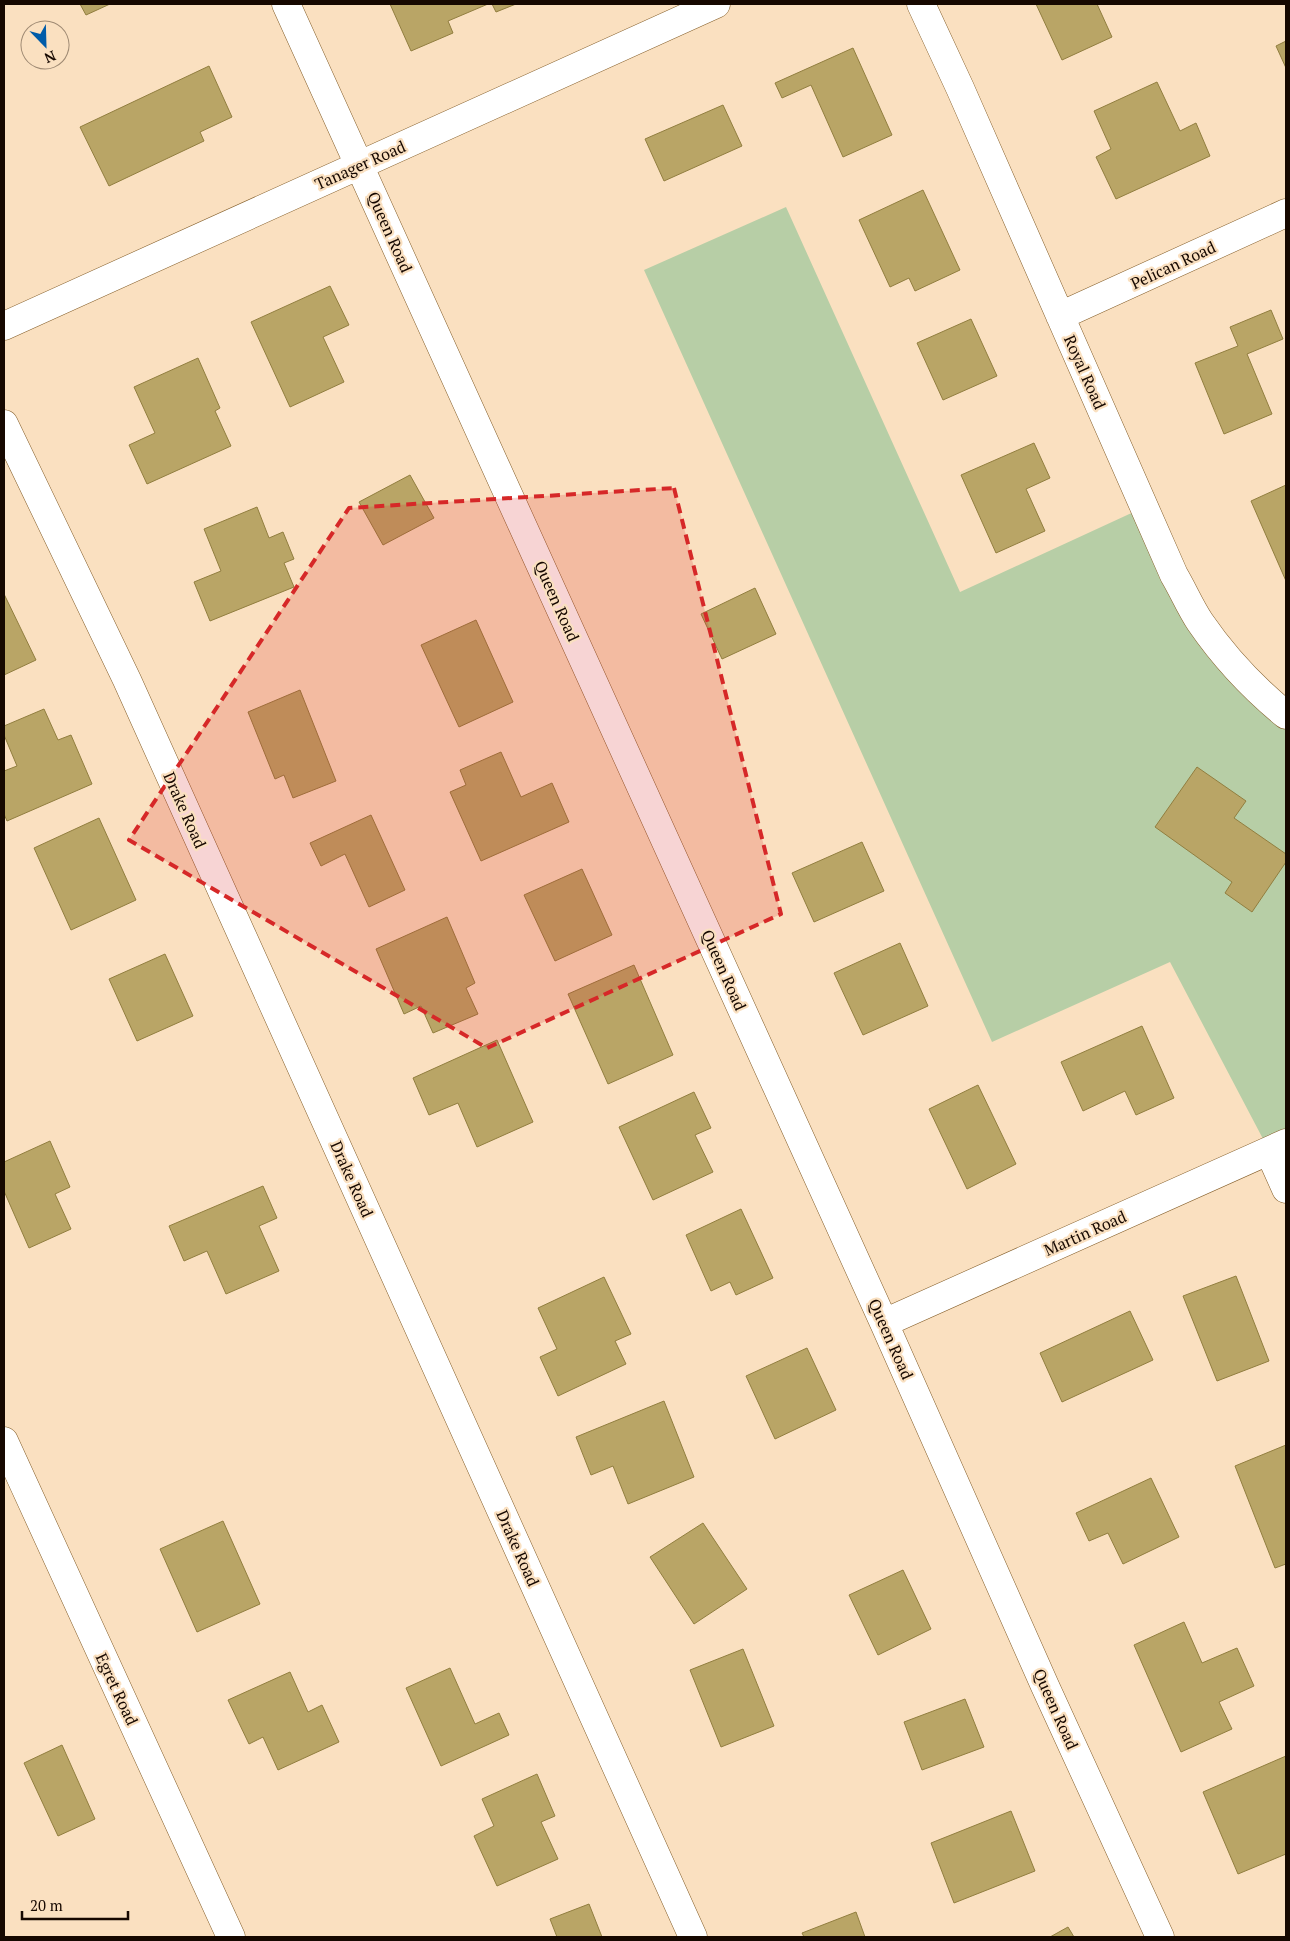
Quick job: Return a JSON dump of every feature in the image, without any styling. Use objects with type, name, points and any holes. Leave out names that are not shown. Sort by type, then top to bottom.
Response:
[{"type":"street","name":"Queen Road","points":[[286,4],[1160,1937]]},
{"type":"street","name":"Tanager Road","points":[[4,326],[716,4]]},
{"type":"street","name":"Royal Road","points":[[921,4],[1178,582],[1199,621],[1231,663],[1281,700]]},
{"type":"street","name":"Pelican Road","points":[[1060,316],[1286,213]]},
{"type":"street","name":"Drake Road","points":[[4,424],[127,680],[693,1937]]},
{"type":"street","name":"Martin Road","points":[[884,1323],[1278,1147]]},
{"type":"street","points":[[1278,1147],[1286,1189]]},
{"type":"street","name":"Egret Road","points":[[4,1441],[231,1937]]},
{"type":"highlighted area","points":[[674,488],[781,914],[487,1048],[129,840],[349,508]]},
{"type":"green space","points":[[786,207],[960,592],[1138,510],[1204,637],[1286,704],[1286,1149],[1272,1156],[1170,962],[992,1042],[644,270]]},
{"type":"building","points":[[80,4],[110,4],[86,15]]},
{"type":"building","points":[[390,4],[488,4],[448,21],[453,33],[411,51]]},
{"type":"building","points":[[492,4],[516,4],[496,12]]},
{"type":"building","points":[[1036,4],[1097,4],[1112,37],[1062,60]]},
{"type":"building","points":[[1286,41],[1286,68],[1276,46]]},
{"type":"building","points":[[853,48],[892,135],[843,157],[811,85],[782,98],[775,83]]},
{"type":"building","points":[[209,66],[232,117],[200,132],[204,141],[109,186],[80,127]]},
{"type":"building","points":[[1157,82],[1180,131],[1196,123],[1210,156],[1116,199],[1096,157],[1111,149],[1094,111]]},
{"type":"building","points":[[723,105],[742,146],[664,181],[645,139]]},
{"type":"building","points":[[923,190],[960,270],[915,291],[909,278],[890,287],[859,220]]},
{"type":"building","points":[[330,286],[349,325],[323,337],[344,382],[290,407],[251,322]]},
{"type":"building","points":[[1271,310],[1283,339],[1247,354],[1272,414],[1224,434],[1195,363],[1238,346],[1230,327]]},
{"type":"building","points":[[971,319],[997,376],[943,400],[917,343]]},
{"type":"building","points":[[198,358],[220,408],[215,411],[231,446],[147,484],[129,445],[155,433],[134,387]]},
{"type":"building","points":[[1034,443],[1050,478],[1026,489],[1045,531],[996,553],[961,475]]},
{"type":"building","points":[[410,475],[434,518],[383,545],[359,502]]},
{"type":"building","points":[[1286,485],[1286,581],[1251,501]]},
{"type":"building","points":[[257,507],[269,538],[283,532],[294,559],[284,563],[294,587],[210,621],[194,582],[221,571],[204,529]]},
{"type":"building","points":[[755,588],[776,634],[722,659],[701,614]]},
{"type":"building","points":[[4,594],[36,660],[4,675]]},
{"type":"building","points":[[476,620],[513,702],[459,727],[421,645]]},
{"type":"building","points":[[300,690],[336,781],[293,798],[284,775],[275,779],[248,712]]},
{"type":"building","points":[[44,709],[58,740],[71,735],[92,784],[7,821],[4,814],[4,771],[17,766],[4,735],[4,726]]},
{"type":"building","points":[[501,752],[521,797],[552,783],[569,822],[481,861],[450,792],[466,785],[460,770]]},
{"type":"building","points":[[1197,767],[1246,801],[1234,818],[1286,854],[1286,862],[1252,912],[1225,893],[1232,882],[1155,827]]},
{"type":"building","points":[[371,815],[405,890],[369,907],[345,854],[321,866],[310,843]]},
{"type":"building","points":[[99,818],[136,900],[71,930],[34,848]]},
{"type":"building","points":[[862,842],[884,891],[814,922],[792,873]]},
{"type":"building","points":[[582,869],[612,935],[555,961],[524,895]]},
{"type":"building","points":[[447,917],[475,983],[466,988],[478,1014],[433,1033],[421,1006],[404,1014],[376,949]]},
{"type":"building","points":[[900,943],[928,1006],[863,1035],[834,973]]},
{"type":"building","points":[[165,954],[193,1016],[137,1041],[109,979]]},
{"type":"building","points":[[634,965],[673,1055],[608,1084],[568,994]]},
{"type":"building","points":[[1142,1026],[1174,1098],[1136,1115],[1125,1091],[1083,1111],[1061,1062]]},
{"type":"building","points":[[497,1040],[533,1122],[477,1147],[458,1103],[429,1115],[413,1078]]},
{"type":"building","points":[[978,1085],[1016,1164],[967,1189],[929,1109]]},
{"type":"building","points":[[694,1092],[711,1128],[695,1135],[713,1172],[653,1200],[619,1127]]},
{"type":"building","points":[[50,1141],[70,1187],[55,1194],[71,1229],[29,1248],[4,1191],[4,1162]]},
{"type":"building","points":[[263,1186],[277,1218],[259,1226],[279,1271],[226,1294],[207,1251],[184,1261],[169,1226]]},
{"type":"building","points":[[741,1209],[773,1278],[736,1295],[730,1282],[711,1291],[686,1235]]},
{"type":"building","points":[[1236,1276],[1269,1361],[1217,1381],[1183,1296]]},
{"type":"building","points":[[604,1277],[631,1334],[615,1341],[626,1364],[558,1396],[540,1357],[557,1349],[538,1308]]},
{"type":"building","points":[[1130,1311],[1153,1360],[1062,1402],[1040,1353]]},
{"type":"building","points":[[807,1348],[836,1410],[775,1439],[746,1376]]},
{"type":"building","points":[[664,1401],[694,1477],[628,1504],[613,1466],[591,1475],[576,1437]]},
{"type":"building","points":[[1286,1445],[1286,1564],[1275,1568],[1235,1466]]},
{"type":"building","points":[[1151,1478],[1179,1537],[1123,1564],[1108,1533],[1089,1541],[1076,1513]]},
{"type":"building","points":[[223,1521],[260,1604],[197,1632],[160,1549]]},
{"type":"building","points":[[703,1523],[747,1589],[694,1624],[650,1557]]},
{"type":"building","points":[[903,1570],[931,1629],[878,1655],[849,1595]]},
{"type":"building","points":[[1184,1622],[1202,1663],[1237,1648],[1254,1686],[1219,1702],[1232,1729],[1181,1752],[1134,1645]]},
{"type":"building","points":[[743,1649],[774,1726],[721,1747],[690,1670]]},
{"type":"building","points":[[450,1668],[475,1724],[499,1713],[509,1735],[441,1766],[406,1688]]},
{"type":"building","points":[[290,1672],[308,1712],[322,1705],[339,1742],[278,1770],[263,1737],[249,1744],[228,1700]]},
{"type":"building","points":[[965,1699],[984,1747],[922,1770],[904,1722]]},
{"type":"building","points":[[62,1745],[95,1819],[58,1836],[24,1763]]},
{"type":"building","points":[[1286,1756],[1286,1854],[1238,1874],[1203,1792]]},
{"type":"building","points":[[537,1774],[555,1816],[541,1822],[558,1859],[497,1886],[474,1836],[494,1826],[482,1799]]},
{"type":"building","points":[[1011,1811],[1035,1871],[954,1903],[931,1843]]},
{"type":"building","points":[[589,1904],[602,1937],[557,1937],[550,1919]]},
{"type":"building","points":[[856,1912],[865,1937],[804,1937],[802,1933]]},
{"type":"building","points":[[1068,1927],[1074,1937],[1050,1937]]}]
